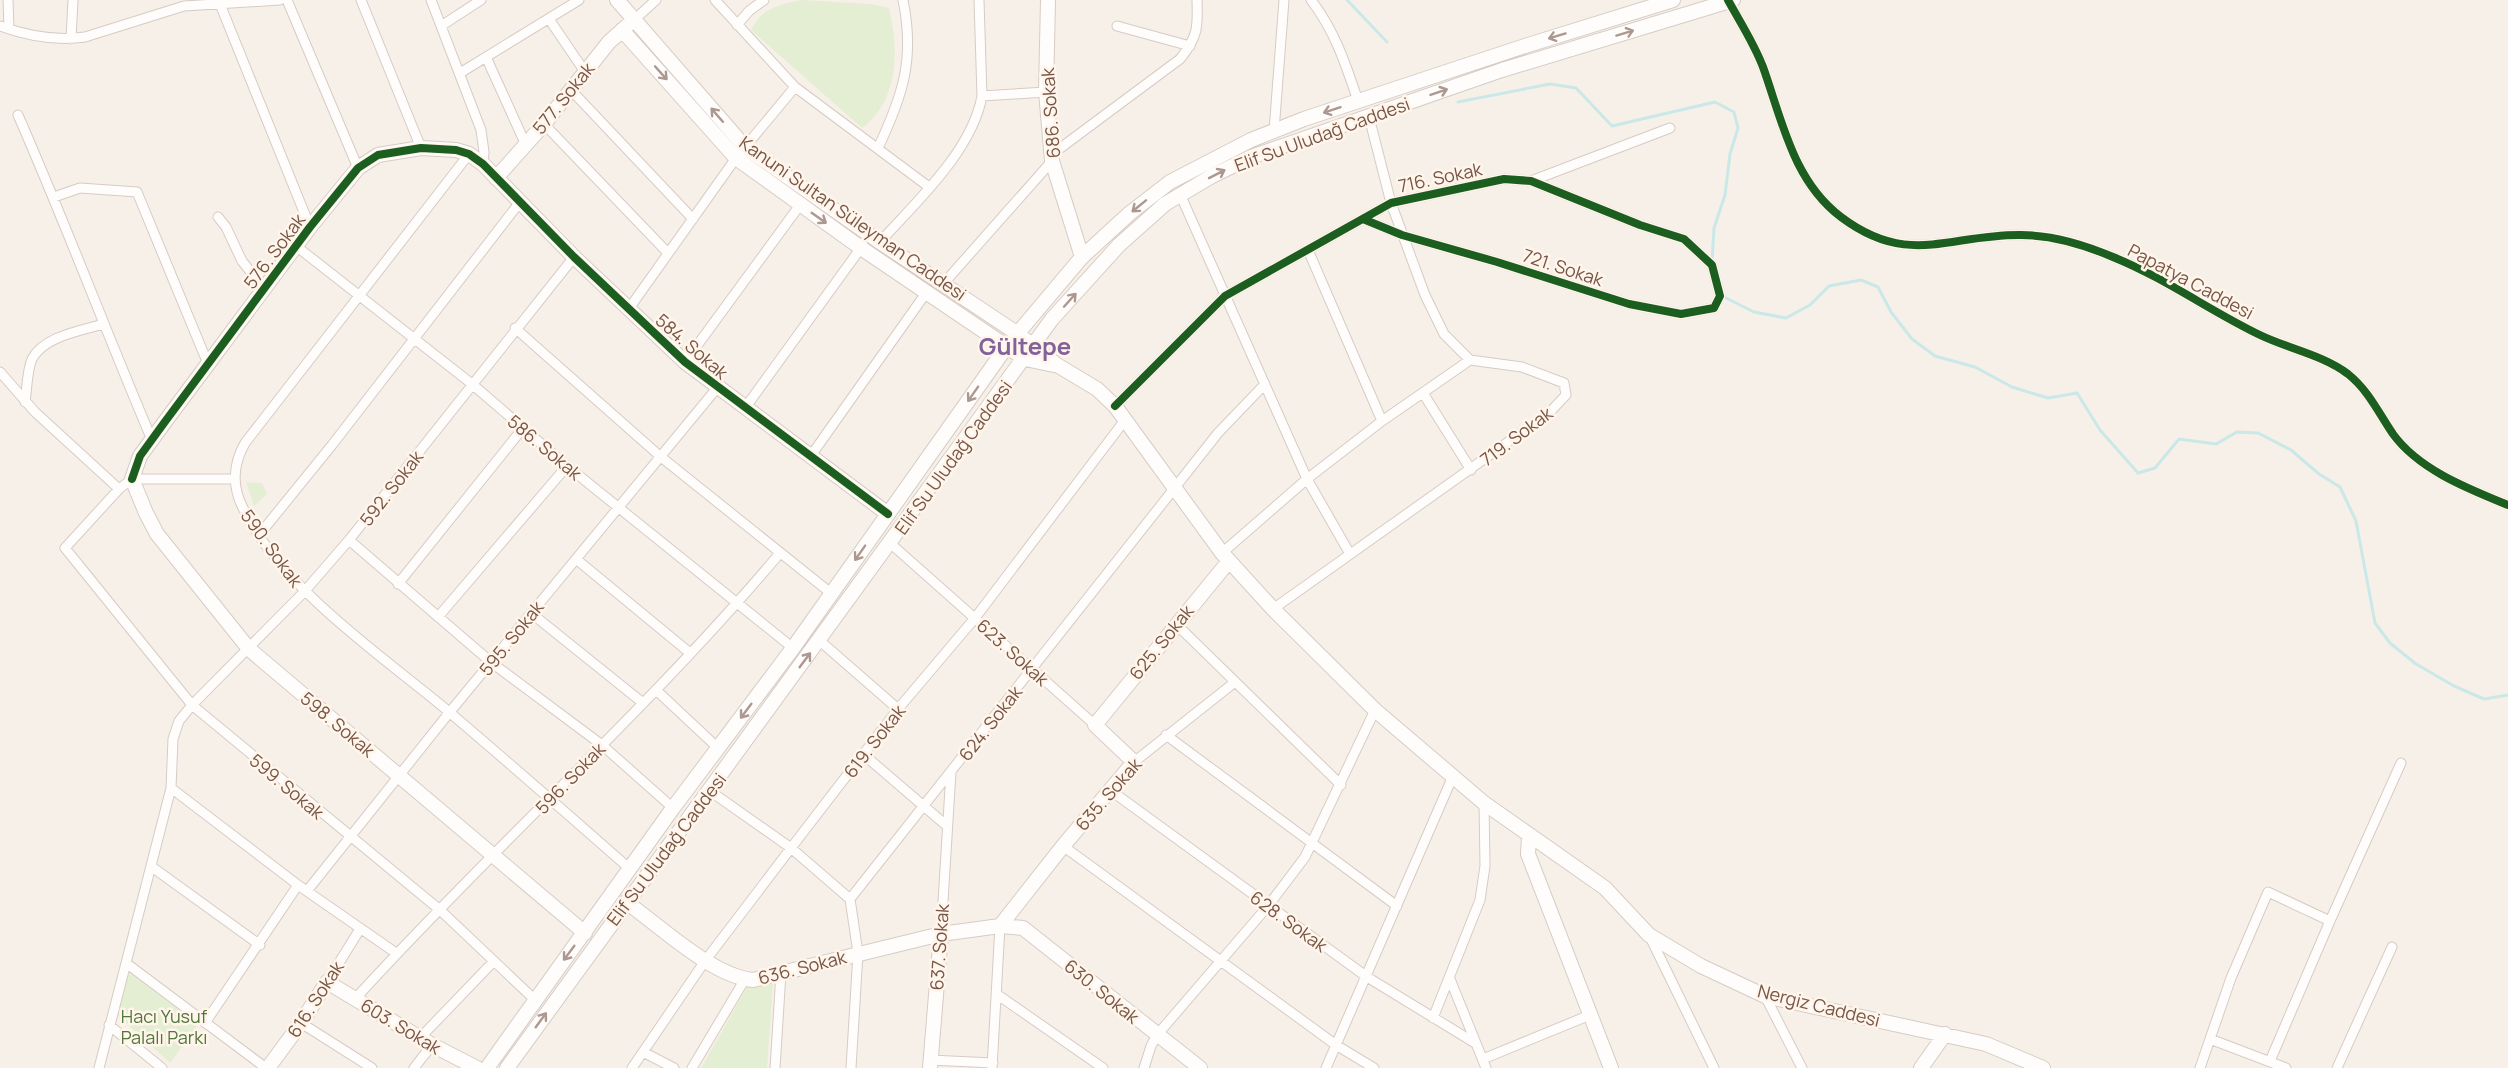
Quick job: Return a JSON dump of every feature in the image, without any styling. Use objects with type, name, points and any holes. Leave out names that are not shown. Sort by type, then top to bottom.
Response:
[{"type":"street","points":[[8,0],[4,27],[27,34],[71,39],[85,38],[199,2],[220,4],[280,0]]},
{"type":"street","points":[[71,39],[73,0]]},
{"type":"street","points":[[287,0],[358,168]]},
{"type":"street","points":[[361,0],[420,148]]},
{"type":"street","points":[[431,0],[481,130],[483,164]]},
{"type":"street","points":[[441,26],[481,0]]},
{"type":"street","points":[[460,73],[579,0]]},
{"type":"street","name":"Kanuni Sultan Süleyman Caddesi","points":[[617,0],[740,153],[944,284],[1018,334],[1057,365]]},
{"type":"street","points":[[634,20],[656,0]]},
{"type":"street","points":[[715,0],[795,87],[929,187]]},
{"type":"street","points":[[737,25],[748,11],[764,0]]},
{"type":"street","points":[[878,148],[896,109],[906,70],[909,45],[903,0]]},
{"type":"street","points":[[745,408],[861,248],[875,238],[929,187],[969,135],[980,111],[982,96],[979,0],[973,0]]},
{"type":"street","name":"686. Sokak","points":[[1048,0],[1046,92],[1051,158],[1082,257]]},
{"type":"street","points":[[944,284],[1051,158],[1137,89],[1171,67],[1190,46],[1198,27],[1197,0]]},
{"type":"street","points":[[1274,131],[1284,0]]},
{"type":"street","points":[[1311,0],[1324,17],[1338,43],[1359,101]]},
{"type":"street","name":"Elif Su Uludağ Caddesi","points":[[487,1068],[534,999],[585,933],[673,808],[832,594],[1007,346],[1082,257],[1130,213],[1170,182],[1220,154],[1274,131],[1359,101],[1673,0]]},
{"type":"street","name":"Elif Su Uludağ Caddesi","points":[[507,1068],[1052,319],[1119,245],[1151,216],[1180,194],[1251,157],[1502,70],[1730,0]]},
{"type":"street","name":"Papatya Caddesi","points":[[1730,0],[1757,53],[1783,131],[1798,164],[1827,205],[1859,229],[1875,238],[1918,247],[2012,235],[2038,236],[2112,256],[2165,281],[2260,335],[2331,363],[2345,372],[2373,399],[2394,434],[2407,449],[2432,467],[2474,491],[2508,505]]},
{"type":"street","points":[[220,4],[310,227]]},
{"type":"street","points":[[549,19],[585,72]]},
{"type":"street","name":"577. Sokak","points":[[496,178],[544,124],[609,42],[634,20]]},
{"type":"street","points":[[1118,26],[1190,46]]},
{"type":"street","points":[[622,30],[740,153],[800,205],[1024,359],[1057,365]]},
{"type":"street","points":[[486,57],[525,143]]},
{"type":"street","points":[[628,310],[740,153],[795,87]]},
{"type":"street","points":[[571,90],[693,219]]},
{"type":"street","points":[[982,96],[1046,92]]},
{"type":"street","points":[[18,116],[54,197],[103,324],[152,440]]},
{"type":"street","points":[[1226,557],[1307,478],[1382,421],[1470,360],[1444,334],[1425,295],[1391,203],[1369,117]]},
{"type":"street","points":[[544,124],[668,253]]},
{"type":"street","points":[[1531,181],[1670,128]]},
{"type":"street","name":"576. Sokak","points":[[132,479],[135,467],[152,440],[310,227],[358,168],[378,154],[420,148],[442,148],[469,154],[483,164],[496,178]]},
{"type":"street","name":"590. Sokak","points":[[469,154],[245,443],[236,464],[235,479],[242,508],[259,536],[304,592],[630,869]]},
{"type":"street","name":"584. Sokak","points":[[496,178],[628,310],[685,362],[888,514]]},
{"type":"street","name":"716. Sokak","points":[[1115,406],[1225,296],[1391,203],[1504,179],[1531,181],[1634,223],[1684,239],[1712,265]]},
{"type":"street","points":[[54,197],[90,187],[138,192],[208,364]]},
{"type":"street","points":[[1180,194],[1307,478],[1350,554]]},
{"type":"street","points":[[259,536],[415,339],[519,202]]},
{"type":"street","points":[[685,362],[800,205]]},
{"type":"street","points":[[218,217],[226,227],[242,261],[264,289]]},
{"type":"street","name":"721. Sokak","points":[[1363,219],[1402,235],[1629,304],[1681,314],[1714,308],[1720,296],[1712,265]]},
{"type":"street","name":"586. Sokak","points":[[296,246],[472,384],[567,465],[793,648]]},
{"type":"street","points":[[1308,250],[1382,421]]},
{"type":"street","name":"592. Sokak","points":[[99,1068],[171,788],[175,729],[192,705],[304,592],[349,540],[515,328],[574,257]]},
{"type":"street","points":[[810,457],[926,293]]},
{"type":"street","points":[[26,402],[32,359],[43,347],[56,338],[103,324]]},
{"type":"street","points":[[515,328],[661,457],[832,594]]},
{"type":"street","name":"719. Sokak","points":[[1273,609],[1471,470],[1549,413],[1566,395],[1564,383],[1522,367],[1470,360]]},
{"type":"street","name":"Nergiz Caddesi","points":[[1057,365],[1097,388],[1115,406],[1174,490],[1226,557],[1273,609],[1375,710],[1484,803],[1605,888],[1649,935],[1701,966],[1765,996],[1993,1046],[2043,1068]]},
{"type":"street","points":[[0,372],[26,402],[119,489],[132,479],[235,479]]},
{"type":"street","name":"624. Sokak","points":[[850,898],[1218,433],[1265,384]]},
{"type":"street","name":"595. Sokak","points":[[307,891],[351,839],[449,713],[717,388]]},
{"type":"street","points":[[1423,393],[1471,470]]},
{"type":"street","name":"619. Sokak","points":[[632,1068],[705,961],[898,709],[975,618],[1125,420]]},
{"type":"street","points":[[398,584],[523,428]]},
{"type":"street","points":[[438,617],[567,465]]},
{"type":"street","name":"598. Sokak","points":[[132,479],[157,534],[249,649],[585,933]]},
{"type":"street","name":"599. Sokak","points":[[119,489],[65,548],[192,705],[351,839],[440,910],[534,999]]},
{"type":"street","points":[[349,540],[492,663],[602,745],[673,808]]},
{"type":"street","name":"623. Sokak","points":[[890,543],[1134,762]]},
{"type":"street","name":"596. Sokak","points":[[356,999],[396,953],[643,704],[738,602],[780,553]]},
{"type":"street","name":"625. Sokak","points":[[1095,725],[1226,557]]},
{"type":"street","points":[[576,559],[690,653]]},
{"type":"street","points":[[531,613],[643,704]]},
{"type":"street","points":[[1176,624],[1341,785]]},
{"type":"street","points":[[820,640],[898,709]]},
{"type":"street","name":"635. Sokak","points":[[1000,926],[1063,846],[1134,762],[1235,682]]},
{"type":"street","points":[[656,690],[718,748]]},
{"type":"street","points":[[1144,1068],[1157,1035],[1268,906],[1312,844],[1375,710]]},
{"type":"street","points":[[1167,735],[1397,906]]},
{"type":"street","points":[[863,754],[947,826]]},
{"type":"street","points":[[2270,1061],[2401,763]]},
{"type":"street","name":"637. Sokak","points":[[930,1064],[951,772]]},
{"type":"street","points":[[1326,1068],[1453,776]]},
{"type":"street","points":[[171,788],[298,885],[396,953]]},
{"type":"street","name":"628. Sokak","points":[[1110,790],[1367,977],[1475,1043]]},
{"type":"street","points":[[710,791],[791,848],[850,898],[858,953],[851,1068]]},
{"type":"street","points":[[1434,1018],[1480,900],[1485,866],[1484,803]]},
{"type":"street","points":[[1529,836],[1528,854],[1611,1068]]},
{"type":"street","points":[[1063,846],[1336,1045],[1374,1068]]},
{"type":"street","points":[[152,867],[260,945]]},
{"type":"street","points":[[205,1023],[260,945],[298,885]]},
{"type":"street","points":[[2200,1068],[2231,978],[2268,892],[2330,921]]},
{"type":"street","name":"636. Sokak","points":[[626,902],[705,961],[722,972],[745,979],[759,979],[941,934],[1000,926]]},
{"type":"street","points":[[930,1064],[993,1066],[1000,926]]},
{"type":"street","name":"630. Sokak","points":[[1000,926],[1023,928],[1200,1068]]},
{"type":"street","name":"616. Sokak","points":[[267,1068],[301,1023],[360,929]]},
{"type":"street","points":[[1649,935],[1714,1068]]},
{"type":"street","points":[[2337,1068],[2392,947]]},
{"type":"street","points":[[414,1068],[426,1041],[494,961]]},
{"type":"street","points":[[126,963],[267,1068]]},
{"type":"street","points":[[775,1068],[781,973]]},
{"type":"street","points":[[692,1068],[745,979]]},
{"type":"street","points":[[1450,979],[1485,1064],[1590,1015]]},
{"type":"street","name":"603. Sokak","points":[[327,982],[426,1041],[477,1068]]},
{"type":"street","points":[[998,995],[1103,1068]]},
{"type":"street","points":[[1765,996],[1802,1068]]},
{"type":"street","points":[[301,1023],[372,1068]]},
{"type":"street","points":[[109,1025],[162,1068]]},
{"type":"street","points":[[1922,1068],[1945,1034]]},
{"type":"street","points":[[2210,1039],[2286,1068]]},
{"type":"street","points":[[643,1052],[674,1068]]},
{"type":"street","points":[[1082,1068],[1085,1056]]},
{"type":"green space","points":[[801,0],[871,4],[889,8],[894,40],[893,73],[883,104],[862,128],[751,30],[765,12]]},
{"type":"green space","points":[[246,482],[262,483],[267,494],[254,506]]},
{"type":"green space","name":"Hacı Yusuf Palalı Parkı","points":[[131,974],[198,1024],[170,1063],[114,1012],[127,976]]},
{"type":"green space","points":[[773,984],[767,1068],[701,1068],[747,987]]},
{"type":"waterway","points":[[1347,0],[1387,42]]},
{"type":"waterway","points":[[1458,102],[1550,84],[1576,88],[1612,126],[1715,102],[1734,112],[1738,128],[1730,154],[1725,195],[1714,228],[1712,262]]},
{"type":"waterway","points":[[1722,296],[1754,312],[1786,318],[1810,305],[1829,286],[1861,280],[1878,287],[1891,312],[1912,339],[1935,356],[1975,367],[2012,387],[2048,398],[2077,393],[2100,430],[2138,473],[2155,468],[2179,439],[2216,444],[2237,432],[2258,433],[2291,450],[2319,474],[2340,487],[2356,521],[2375,623],[2390,643],[2416,664],[2454,686],[2484,699],[2508,695]]},
{"type":"cycle path","points":[[1728,0],[1763,67],[1783,128],[1800,168],[1811,186],[1841,217],[1865,232],[1888,241],[1909,245],[1930,245],[1995,236],[2032,235],[2068,241],[2132,265],[2260,335],[2338,367],[2362,387],[2393,434],[2416,458],[2446,477],[2508,505]]},
{"type":"cycle path","points":[[132,479],[140,456],[310,227],[358,168],[378,155],[421,148],[456,150],[469,154],[483,164],[574,257],[685,362],[888,514]]},
{"type":"cycle path","points":[[1115,406],[1225,296],[1391,203],[1504,179],[1531,181],[1640,225],[1684,239],[1712,265],[1720,296],[1714,308],[1681,314],[1629,304],[1402,235],[1363,219]]},
{"type":"district","name":"Gültepe","points":[[1025,345]]}]
